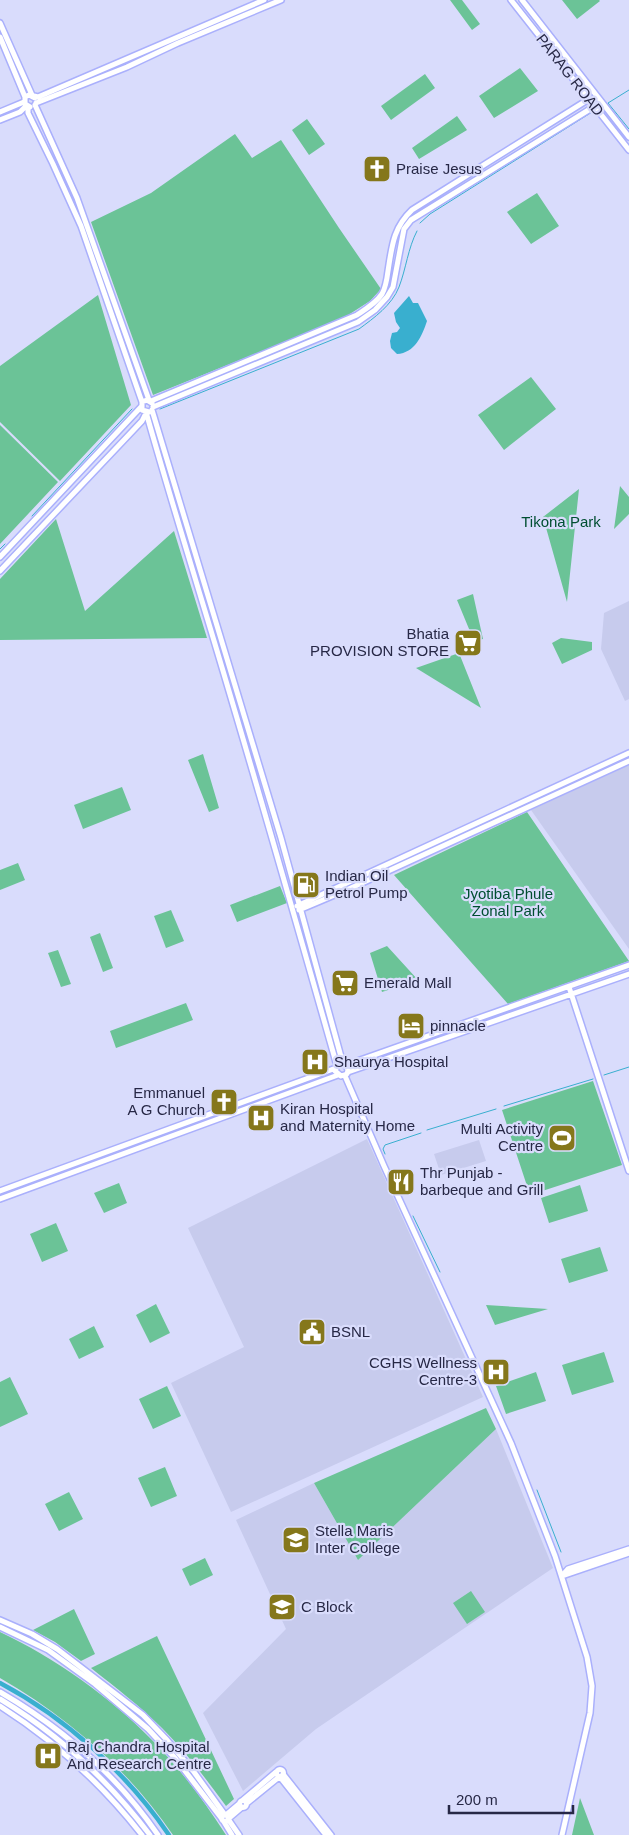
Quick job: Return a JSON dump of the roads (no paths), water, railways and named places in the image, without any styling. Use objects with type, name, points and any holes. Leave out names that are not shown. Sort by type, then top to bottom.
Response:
[{"type":"street","points":[[33,96],[38,97],[110,68],[264,0]]},
{"type":"street","points":[[0,112],[26,103],[35,104],[127,67],[281,0]]},
{"type":"street","name":"PARAG ROAD","points":[[511,0],[629,150]]},
{"type":"street","name":"PARAG ROAD","points":[[522,0],[629,137]]},
{"type":"street","points":[[0,23],[82,211],[150,407],[278,827],[346,1074],[388,1174],[511,1443],[556,1556],[587,1657],[592,1686],[590,1714],[562,1835]]},
{"type":"street","points":[[0,37],[26,103],[28,113],[81,226],[142,405]]},
{"type":"street","points":[[0,120],[20,112],[33,96]]},
{"type":"street","points":[[0,571],[142,421],[150,407],[357,315],[382,294],[386,284],[394,236],[400,223],[412,210],[589,99]]},
{"type":"street","points":[[142,405],[150,407],[364,318],[387,298],[393,287],[404,229],[411,220],[605,106]]},
{"type":"street","points":[[142,405],[150,407]]},
{"type":"street","points":[[0,557],[142,405]]},
{"type":"street","points":[[150,407],[171,502],[293,910],[338,1075]]},
{"type":"street","points":[[293,910],[299,904],[629,753]]},
{"type":"street","points":[[293,910],[301,910],[346,890],[629,760]]},
{"type":"street","points":[[344,884],[346,890]]},
{"type":"street","points":[[0,1192],[336,1067],[629,966]]},
{"type":"street","points":[[0,1199],[338,1075],[346,1074],[629,974]]},
{"type":"street","points":[[569,986],[629,1171]]},
{"type":"street","points":[[562,1576],[568,1569],[629,1549]]},
{"type":"street","points":[[562,1576],[629,1553]]},
{"type":"street","points":[[0,1620],[32,1634],[57,1649],[143,1715],[194,1772],[225,1818],[232,1835]]},
{"type":"street","points":[[0,1627],[48,1650],[95,1684],[148,1729],[175,1758],[239,1835]]},
{"type":"street","points":[[0,1692],[50,1724],[86,1753],[116,1782],[158,1835]]},
{"type":"street","points":[[0,1700],[62,1742],[128,1806],[150,1835]]},
{"type":"street","points":[[0,1706],[31,1725],[72,1759],[108,1794],[142,1835]]},
{"type":"street","points":[[225,1818],[280,1775]]},
{"type":"street","points":[[280,1775],[326,1835]]},
{"type":"street","points":[[280,1775],[331,1835]]},
{"type":"water","points":[[409,296],[413,303],[418,303],[427,321],[417,343],[409,351],[397,354],[391,348],[390,341],[392,333],[397,332],[400,328],[394,313]]},
{"type":"waterway","points":[[629,90],[608,103],[629,129]]},
{"type":"waterway","points":[[420,223],[430,214],[592,112]]},
{"type":"waterway","points":[[160,409],[359,329],[382,311],[396,294],[411,244],[417,231]]},
{"type":"waterway","points":[[32,516],[132,409]]},
{"type":"waterway","points":[[0,549],[5,544]]},
{"type":"waterway","points":[[604,1075],[629,1067]]},
{"type":"waterway","points":[[504,1106],[593,1079]]},
{"type":"waterway","points":[[427,1130],[496,1109]]},
{"type":"waterway","points":[[385,1154],[383,1149],[385,1145],[421,1133]]},
{"type":"waterway","points":[[413,1216],[440,1272]]},
{"type":"waterway","points":[[537,1490],[561,1552]]},
{"type":"waterway","points":[[0,1683],[48,1713],[93,1749],[134,1790],[169,1835]]},
{"type":"place","name":"Praise Jesus","points":[[377,169]]},
{"type":"place","name":"Bhatia PROVISION STORE","points":[[468,643]]},
{"type":"place","name":"Indian Oil Petrol Pump","points":[[306,885]]},
{"type":"place","name":"Emerald Mall","points":[[345,983]]},
{"type":"place","name":"pinnacle","points":[[411,1026]]},
{"type":"place","name":"Shaurya Hospital","points":[[315,1062]]},
{"type":"place","name":"Emmanuel A G Church","points":[[224,1102]]},
{"type":"place","name":"Kiran Hospital and Maternity Home","points":[[261,1118]]},
{"type":"place","name":"Multi Activity Centre","points":[[562,1138]]},
{"type":"place","name":"Thr Punjab - barbeque and Grill","points":[[401,1182]]},
{"type":"place","name":"BSNL","points":[[312,1332]]},
{"type":"place","name":"CGHS Wellness Centre-3","points":[[496,1372]]},
{"type":"place","name":"Stella Maris Inter College","points":[[296,1540]]},
{"type":"place","name":"C Block","points":[[282,1607]]},
{"type":"place","name":"Raj Chandra Hospital And Research Centre","points":[[48,1756]]},
{"type":"park label","name":"Tikona Park","points":[[561,522]]},
{"type":"park label","name":"Jyotiba Phule Zonal Park","points":[[508,902]]}]
